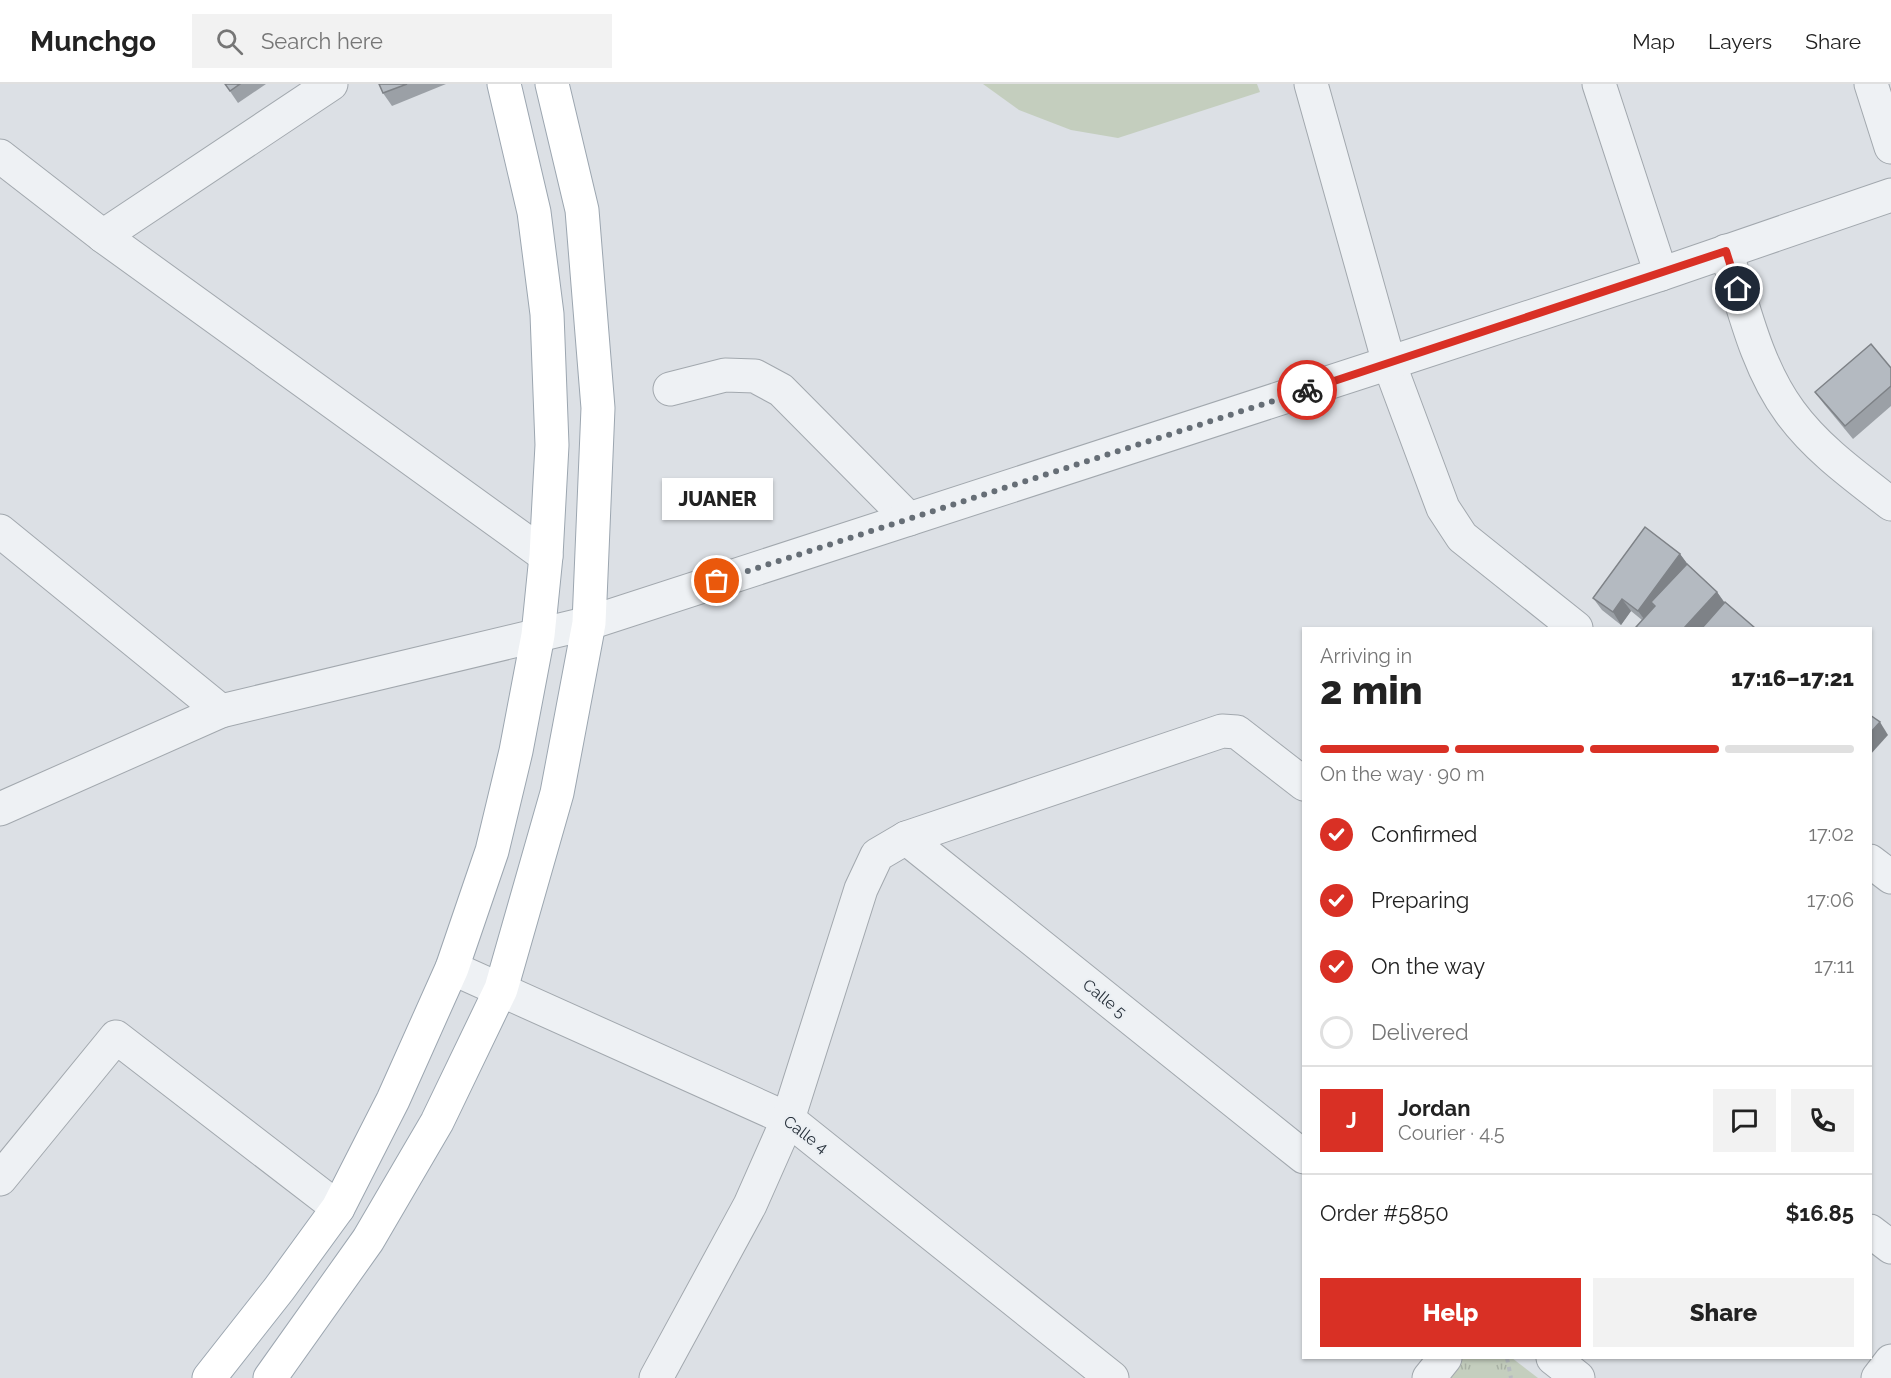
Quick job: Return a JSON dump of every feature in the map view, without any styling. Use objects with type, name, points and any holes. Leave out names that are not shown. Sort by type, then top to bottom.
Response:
[{"type":"main road","points":[[209,1378],[279,1289],[338,1208],[393,1100],[452,968],[492,851],[516,751],[538,635],[546,556],[552,445],[547,314],[534,212],[504,84]]},
{"type":"main road","points":[[270,1378],[368,1240],[437,1122],[501,989],[557,794],[589,623],[598,408],[596,356],[582,210],[552,84]]},
{"type":"street","points":[[103,236],[331,84]]},
{"type":"street","points":[[1311,84],[1389,363],[1443,508],[1462,537],[1575,627]]},
{"type":"street","points":[[1599,84],[1662,274]]},
{"type":"street","points":[[1871,84],[1891,147]]},
{"type":"street","points":[[0,156],[103,236],[546,556]]},
{"type":"street","points":[[0,809],[221,711],[589,623],[1662,274],[1891,195]]},
{"type":"street","points":[[1726,251],[1764,366],[1790,412],[1829,456],[1891,504]]},
{"type":"street","points":[[670,388],[725,375],[755,376],[782,390],[909,519]]},
{"type":"street","points":[[0,531],[221,711]]},
{"type":"street","points":[[656,1378],[750,1205],[788,1119],[861,889],[878,855],[906,838],[1222,731],[1237,732],[1302,782]]},
{"type":"street","name":"Calle 5","points":[[906,838],[1302,1155]]},
{"type":"street","points":[[1872,863],[1891,877]]},
{"type":"street","name":"Calle 4","points":[[452,968],[788,1119],[1112,1378]]},
{"type":"street","points":[[0,1179],[116,1036],[338,1208]]},
{"type":"street","points":[[1872,1233],[1891,1247]]},
{"type":"street","points":[[1429,1378],[1444,1359]]},
{"type":"street","points":[[1554,1359],[1578,1378]]},
{"type":"street","points":[[1878,1378],[1891,1361]]},
{"type":"path","points":[[1507,1359],[1510,1378]]},
{"type":"green space","points":[[983,84],[1257,84],[1260,92],[1118,138],[1071,130],[1019,110]]},
{"type":"green space","points":[[1459,1359],[1513,1359],[1538,1378],[1443,1378]]},
{"type":"building","points":[[225,84],[240,84],[230,91]]},
{"type":"building","points":[[379,84],[407,84],[383,93]]},
{"type":"building","points":[[1871,344],[1891,368],[1891,386],[1845,426],[1815,392]]},
{"type":"building","points":[[1645,527],[1680,554],[1638,611],[1622,599],[1613,612],[1593,598]]},
{"type":"building","points":[[1687,564],[1717,592],[1685,627],[1636,627],[1655,606],[1651,602]]},
{"type":"building","points":[[1725,602],[1754,627],[1703,627]]},
{"type":"building","points":[[1872,716],[1880,722],[1872,731]]},
{"type":"way so far","points":[[717,581],[1307,390]]},
{"type":"place","name":"JUANER","points":[[717,581]]},
{"type":"route","points":[[1307,390],[1726,251],[1738,289]]}]
